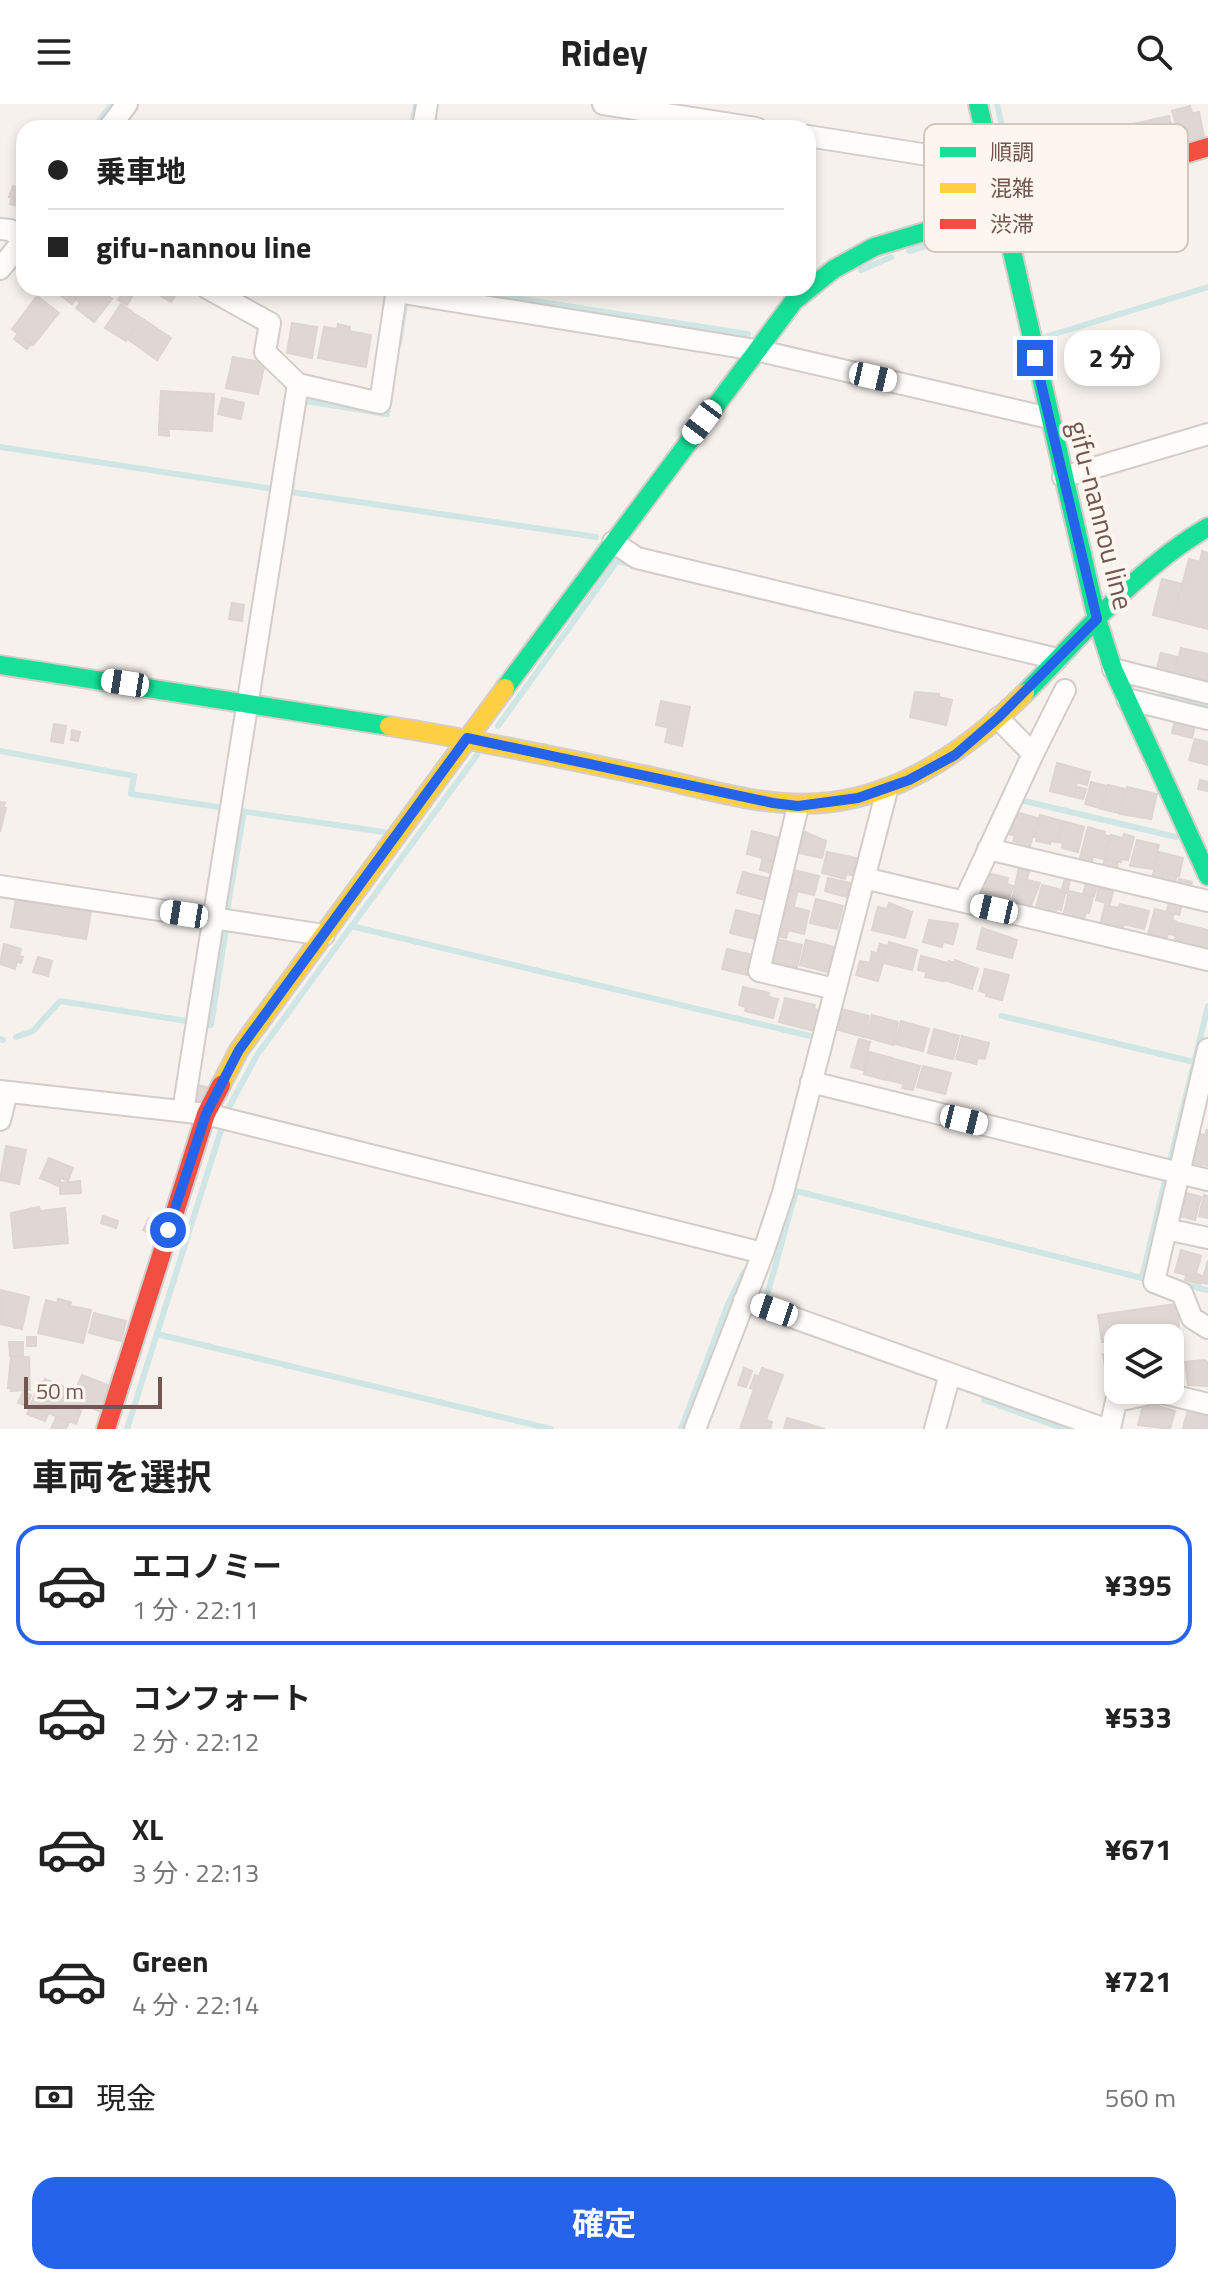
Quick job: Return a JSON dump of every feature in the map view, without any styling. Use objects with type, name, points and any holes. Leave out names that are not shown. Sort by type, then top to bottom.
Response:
[{"type":"street","points":[[603,104],[705,120]]},
{"type":"street","name":"gifu-nannou line","points":[[978,104],[982,124]]},
{"type":"street","points":[[816,137],[924,154]]},
{"type":"street","points":[[1188,153],[1208,147]]},
{"type":"street","points":[[816,283],[834,269],[874,247],[924,232]]},
{"type":"street","points":[[0,269],[16,249]]},
{"type":"street","name":"gifu-nannou line","points":[[1011,252],[1097,619],[1113,669],[1208,876]]},
{"type":"street","points":[[221,296],[270,323],[265,352],[298,384],[380,403],[396,296]]},
{"type":"street","points":[[433,296],[756,350],[1049,418]]},
{"type":"street","points":[[106,1429],[206,1114],[239,1050],[467,738],[756,350],[800,296]]},
{"type":"street","points":[[183,1111],[298,384]]},
{"type":"street","points":[[1063,477],[1208,434]]},
{"type":"street","points":[[0,665],[467,738],[741,798],[798,806],[830,803],[887,790],[955,755],[998,718],[1164,557],[1208,527]]},
{"type":"street","points":[[613,542],[637,558],[1057,659]]},
{"type":"street","points":[[1113,669],[1208,693]]},
{"type":"street","points":[[964,902],[1065,690]]},
{"type":"street","points":[[1127,699],[1208,719]]},
{"type":"street","points":[[998,718],[1033,754]]},
{"type":"street","points":[[695,1429],[783,1193],[887,790]]},
{"type":"street","points":[[798,806],[759,971],[835,989]]},
{"type":"street","points":[[988,849],[1208,901]]},
{"type":"street","points":[[864,878],[1208,960]]},
{"type":"street","points":[[0,886],[324,935]]},
{"type":"street","points":[[1208,1049],[1200,1121],[1179,1173],[1154,1282],[1182,1293],[1192,1318],[1208,1328]]},
{"type":"street","points":[[811,1082],[1208,1180]]},
{"type":"street","points":[[0,1120],[4,1092],[206,1114],[763,1253]]},
{"type":"street","points":[[1166,1229],[1208,1238]]},
{"type":"street","points":[[744,1300],[1107,1429],[1116,1401],[1159,1392],[1208,1404]]},
{"type":"street","points":[[935,1429],[950,1374]]},
{"type":"building","points":[[1190,106],[1192,113],[1199,112],[1204,136],[1188,140],[1188,124],[1176,124],[1172,111]]},
{"type":"building","points":[[1169,116],[1171,124],[1133,124]]},
{"type":"building","points":[[13,186],[16,187],[16,199],[9,197]]},
{"type":"building","points":[[37,296],[59,313],[33,345],[12,329]]},
{"type":"building","points":[[62,296],[108,296],[112,299],[94,322],[76,308],[80,303],[76,299],[72,304]]},
{"type":"building","points":[[121,296],[132,297],[127,305],[118,300]]},
{"type":"building","points":[[161,296],[175,296],[171,302]]},
{"type":"building","points":[[121,304],[141,318],[126,341],[105,328]]},
{"type":"building","points":[[143,319],[171,338],[157,360],[129,340]]},
{"type":"building","points":[[292,323],[317,327],[312,358],[287,353]]},
{"type":"building","points":[[338,324],[350,327],[349,331],[371,335],[366,367],[318,358],[324,327],[337,329]]},
{"type":"building","points":[[18,334],[31,344],[27,349],[14,339]]},
{"type":"building","points":[[233,357],[265,363],[258,394],[226,388]]},
{"type":"building","points":[[161,391],[214,394],[212,431],[159,428]]},
{"type":"building","points":[[222,398],[244,403],[241,419],[218,414]]},
{"type":"building","points":[[159,429],[169,430],[169,436],[159,435]]},
{"type":"building","points":[[1202,551],[1208,553],[1208,629],[1173,620],[1189,559],[1200,562]]},
{"type":"building","points":[[1162,579],[1182,584],[1173,620],[1153,615]]},
{"type":"building","points":[[232,603],[244,605],[242,621],[229,619]]},
{"type":"building","points":[[1181,648],[1208,654],[1208,680],[1175,671]]},
{"type":"building","points":[[1161,653],[1177,657],[1172,675],[1156,671]]},
{"type":"building","points":[[915,692],[939,694],[939,697],[952,700],[946,725],[910,717]]},
{"type":"building","points":[[661,701],[690,707],[685,731],[656,725]]},
{"type":"building","points":[[1176,717],[1196,722],[1192,738],[1172,733]]},
{"type":"building","points":[[54,724],[66,726],[63,743],[51,741]]},
{"type":"building","points":[[668,728],[685,732],[682,746],[665,742]]},
{"type":"building","points":[[72,730],[80,732],[78,741],[71,740]]},
{"type":"building","points":[[1195,739],[1208,742],[1208,765],[1189,760]]},
{"type":"building","points":[[1057,763],[1090,772],[1087,785],[1077,782],[1074,797],[1050,791]]},
{"type":"building","points":[[1200,780],[1208,782],[1208,791],[1198,789]]},
{"type":"building","points":[[1091,782],[1107,786],[1100,808],[1085,804]]},
{"type":"building","points":[[1108,785],[1125,789],[1119,813],[1101,809]]},
{"type":"building","points":[[1077,787],[1086,789],[1083,799],[1074,797]]},
{"type":"building","points":[[1127,787],[1157,794],[1151,819],[1120,814]]},
{"type":"building","points":[[0,802],[5,803],[3,808],[6,808],[0,832]]},
{"type":"building","points":[[1015,812],[1038,818],[1030,846],[1013,841],[1015,836],[1009,834]]},
{"type":"building","points":[[1040,815],[1062,821],[1056,842],[1036,841],[1037,837],[1034,837]]},
{"type":"building","points":[[1063,821],[1084,827],[1078,852],[1062,848],[1063,843],[1058,842]]},
{"type":"building","points":[[1088,827],[1109,836],[1103,859],[1081,854]]},
{"type":"building","points":[[752,831],[779,838],[774,861],[747,854]]},
{"type":"building","points":[[805,832],[826,841],[822,858],[795,852],[800,834],[804,835]]},
{"type":"building","points":[[1124,834],[1134,837],[1128,860],[1122,859],[1121,862],[1105,858],[1111,835],[1123,838]]},
{"type":"building","points":[[1137,840],[1159,845],[1153,869],[1130,866]]},
{"type":"building","points":[[827,852],[856,858],[852,875],[846,874],[845,879],[822,873]]},
{"type":"building","points":[[1159,852],[1183,858],[1179,876],[1154,870]]},
{"type":"building","points":[[1081,854],[1093,857],[1091,867],[1078,864]]},
{"type":"building","points":[[1105,859],[1118,862],[1116,873],[1102,869]]},
{"type":"building","points":[[762,860],[775,863],[772,873],[760,870]]},
{"type":"building","points":[[1019,866],[1030,868],[1027,880],[1040,883],[1031,906],[1012,901]]},
{"type":"building","points":[[789,869],[819,876],[814,895],[784,888]]},
{"type":"building","points":[[1154,871],[1164,873],[1162,882],[1151,880]]},
{"type":"building","points":[[743,872],[771,879],[765,900],[737,893]]},
{"type":"building","points":[[987,873],[1008,878],[1007,884],[1013,886],[1008,902],[981,895]]},
{"type":"building","points":[[1165,874],[1176,876],[1175,883],[1163,880]]},
{"type":"building","points":[[1066,875],[1071,877],[1067,893],[1061,892]]},
{"type":"building","points":[[828,878],[850,883],[847,897],[825,891]]},
{"type":"building","points":[[1179,879],[1192,882],[1189,890],[1177,887]]},
{"type":"building","points":[[1087,880],[1098,883],[1094,896],[1083,894]]},
{"type":"building","points":[[1042,885],[1062,890],[1061,893],[1065,894],[1061,910],[1057,908],[1055,913],[1036,908]]},
{"type":"building","points":[[1099,887],[1113,891],[1110,904],[1096,900]]},
{"type":"building","points":[[784,890],[797,893],[794,906],[781,903]]},
{"type":"building","points":[[1069,891],[1093,897],[1084,919],[1079,918],[1078,921],[1063,917]]},
{"type":"building","points":[[17,894],[92,906],[86,939],[11,927]]},
{"type":"building","points":[[1170,898],[1183,902],[1179,915],[1167,911]]},
{"type":"building","points":[[816,899],[843,906],[837,929],[810,923]]},
{"type":"building","points":[[889,903],[912,912],[905,938],[872,930],[878,907],[887,909]]},
{"type":"building","points":[[781,904],[809,911],[804,934],[775,927]]},
{"type":"building","points":[[1120,904],[1149,911],[1144,929],[1124,924],[1123,927],[1100,925],[1105,905],[1118,908]]},
{"type":"building","points":[[1155,909],[1174,914],[1172,920],[1177,922],[1174,935],[1168,934],[1167,938],[1148,934]]},
{"type":"building","points":[[736,910],[760,916],[755,939],[730,933]]},
{"type":"building","points":[[929,920],[958,924],[953,944],[943,942],[942,947],[923,942]]},
{"type":"building","points":[[1179,923],[1208,930],[1208,950],[1174,942]]},
{"type":"building","points":[[774,928],[788,931],[786,938],[773,935]]},
{"type":"building","points":[[982,928],[1017,940],[1012,958],[977,949]]},
{"type":"building","points":[[772,938],[802,945],[797,967],[766,960]]},
{"type":"building","points":[[806,940],[834,947],[828,972],[800,965]]},
{"type":"building","points":[[889,942],[917,950],[912,970],[884,963]]},
{"type":"building","points":[[4,944],[21,949],[19,956],[23,957],[15,969],[0,964]]},
{"type":"building","points":[[880,944],[888,946],[885,955],[877,953]]},
{"type":"building","points":[[727,949],[753,955],[748,975],[722,969]]},
{"type":"building","points":[[872,952],[885,956],[878,981],[856,975],[860,961],[870,963]]},
{"type":"building","points":[[921,956],[948,963],[943,981],[925,977],[927,972],[918,970]]},
{"type":"building","points":[[38,957],[52,961],[48,976],[33,972]]},
{"type":"building","points":[[955,960],[978,969],[972,989],[944,980],[949,961],[954,963]]},
{"type":"building","points":[[985,969],[1009,975],[1002,1000],[979,991]]},
{"type":"building","points":[[743,987],[769,993],[768,997],[778,999],[773,1018],[745,1011],[746,1007],[739,1005]]},
{"type":"building","points":[[785,998],[815,1005],[814,1009],[819,1010],[814,1031],[779,1022]]},
{"type":"building","points":[[841,1009],[869,1016],[864,1037],[835,1029]]},
{"type":"building","points":[[872,1015],[898,1022],[893,1045],[866,1037]]},
{"type":"building","points":[[901,1021],[929,1029],[923,1051],[895,1044]]},
{"type":"building","points":[[934,1029],[959,1036],[953,1059],[928,1053]]},
{"type":"building","points":[[962,1036],[989,1043],[985,1059],[978,1058],[976,1064],[956,1059]]},
{"type":"building","points":[[859,1039],[870,1042],[863,1070],[851,1067]]},
{"type":"building","points":[[869,1052],[892,1058],[886,1080],[864,1074]]},
{"type":"building","points":[[894,1059],[920,1066],[913,1090],[888,1080]]},
{"type":"building","points":[[923,1066],[951,1073],[945,1094],[917,1087]]},
{"type":"building","points":[[198,1085],[207,1087],[204,1104],[195,1102]]},
{"type":"building","points":[[1207,1129],[1207,1166],[1185,1162],[1193,1132],[1205,1135]]},
{"type":"building","points":[[6,1146],[26,1150],[19,1184],[0,1180]]},
{"type":"building","points":[[49,1158],[73,1168],[68,1181],[61,1178],[58,1186],[40,1178]]},
{"type":"building","points":[[80,1181],[81,1193],[60,1194],[60,1183]]},
{"type":"building","points":[[1182,1192],[1201,1197],[1195,1220],[1176,1215]]},
{"type":"building","points":[[1204,1195],[1208,1196],[1208,1218],[1199,1216]]},
{"type":"building","points":[[39,1207],[40,1211],[65,1208],[68,1243],[14,1248],[11,1213]]},
{"type":"building","points":[[103,1216],[118,1221],[116,1228],[101,1223]]},
{"type":"building","points":[[149,1218],[163,1225],[156,1237],[143,1230]]},
{"type":"building","points":[[1181,1250],[1201,1256],[1195,1277],[1175,1272]]},
{"type":"building","points":[[1208,1260],[1208,1284],[1202,1283]]},
{"type":"building","points":[[1197,1274],[1202,1276],[1200,1284],[1185,1280],[1186,1275],[1196,1278]]},
{"type":"building","points":[[0,1290],[29,1297],[22,1329],[0,1324]]},
{"type":"building","points":[[58,1299],[71,1302],[70,1306],[91,1310],[83,1343],[38,1333],[46,1300],[57,1303]]},
{"type":"building","points":[[1175,1304],[1179,1324],[1104,1324],[1102,1342],[1098,1315]]},
{"type":"building","points":[[94,1313],[126,1321],[121,1341],[89,1333]]},
{"type":"building","points":[[27,1337],[36,1337],[36,1346],[27,1346]]},
{"type":"building","points":[[9,1342],[23,1342],[23,1356],[10,1356]]},
{"type":"building","points":[[11,1357],[29,1357],[30,1390],[11,1391],[8,1388]]},
{"type":"building","points":[[1205,1360],[1208,1386],[1188,1385],[1185,1362]]},
{"type":"building","points":[[744,1368],[752,1371],[746,1387],[738,1385]]},
{"type":"building","points":[[762,1368],[783,1375],[766,1420],[772,1422],[770,1429],[740,1429],[754,1389],[750,1388],[755,1375],[759,1377]]},
{"type":"building","points":[[82,1375],[110,1386],[99,1411],[79,1403],[77,1409],[81,1411],[76,1424],[30,1406],[40,1382],[43,1383],[45,1379],[75,1391]]},
{"type":"building","points":[[23,1392],[31,1395],[27,1406],[18,1403]]},
{"type":"building","points":[[1154,1405],[1175,1411],[1170,1429],[1138,1425],[1143,1406],[1153,1408]]},
{"type":"building","points":[[30,1406],[48,1414],[45,1421],[27,1414]]},
{"type":"building","points":[[1188,1410],[1208,1415],[1208,1429],[1183,1428]]},
{"type":"building","points":[[56,1417],[69,1422],[66,1429],[51,1429]]},
{"type":"building","points":[[787,1418],[825,1429],[784,1429]]},
{"type":"waterway","points":[[100,120],[112,104]]},
{"type":"waterway","points":[[413,120],[416,104]]},
{"type":"waterway","points":[[997,104],[1002,124]]},
{"type":"waterway","points":[[909,251],[924,247]]},
{"type":"waterway","points":[[861,270],[891,257]]},
{"type":"waterway","points":[[1045,337],[1208,287]]},
{"type":"waterway","points":[[501,296],[748,334]]},
{"type":"waterway","points":[[399,343],[406,299]]},
{"type":"waterway","points":[[304,406],[305,401],[387,414],[388,405]]},
{"type":"waterway","points":[[0,447],[274,489]]},
{"type":"waterway","points":[[292,484],[291,492],[596,537]]},
{"type":"waterway","points":[[498,726],[618,560]]},
{"type":"waterway","points":[[617,561],[633,565]]},
{"type":"waterway","points":[[1161,693],[1208,705]]},
{"type":"waterway","points":[[0,751],[134,776],[131,794],[225,808]]},
{"type":"waterway","points":[[229,1107],[257,1055],[477,755]]},
{"type":"waterway","points":[[1020,800],[1176,837]]},
{"type":"waterway","points":[[240,811],[384,832]]},
{"type":"waterway","points":[[227,911],[244,811]]},
{"type":"waterway","points":[[351,926],[814,1037]]},
{"type":"waterway","points":[[207,1025],[211,1025],[226,929]]},
{"type":"waterway","points":[[16,1037],[33,1031],[60,1001],[193,1022]]},
{"type":"waterway","points":[[1171,1157],[1208,1006]]},
{"type":"waterway","points":[[1002,1016],[1194,1062]]},
{"type":"waterway","points":[[127,1429],[221,1130]]},
{"type":"waterway","points":[[768,1292],[796,1191],[1142,1278],[1166,1177]]},
{"type":"waterway","points":[[681,1429],[728,1304],[744,1272]]},
{"type":"waterway","points":[[1185,1285],[1208,1290]]},
{"type":"waterway","points":[[157,1334],[551,1429]]},
{"type":"waterway","points":[[984,1400],[1065,1429]]},
{"type":"traffic: fast","points":[[978,104],[983,124]]},
{"type":"traffic: fast","points":[[816,283],[834,269],[874,247],[924,232]]},
{"type":"traffic: fast","points":[[1012,252],[1097,619],[1113,669],[1208,876]]},
{"type":"traffic: fast","points":[[505,688],[800,296]]},
{"type":"traffic: fast","points":[[1025,693],[1089,626],[1157,562],[1208,527]]},
{"type":"traffic: fast","points":[[0,665],[389,726]]},
{"type":"traffic: slow","points":[[221,1085],[239,1050],[505,688]]},
{"type":"traffic: slow","points":[[389,726],[521,750],[742,797],[809,804],[860,797],[912,777],[961,748],[1025,693]]},
{"type":"traffic: jam","points":[[1188,153],[1208,147]]},
{"type":"traffic: jam","points":[[106,1429],[206,1114],[221,1085]]},
{"type":"route","points":[[168,1230],[206,1114],[239,1050],[467,738],[741,798],[798,806],[858,798],[909,780],[955,755],[1013,704],[1097,619],[1035,358]]}]
